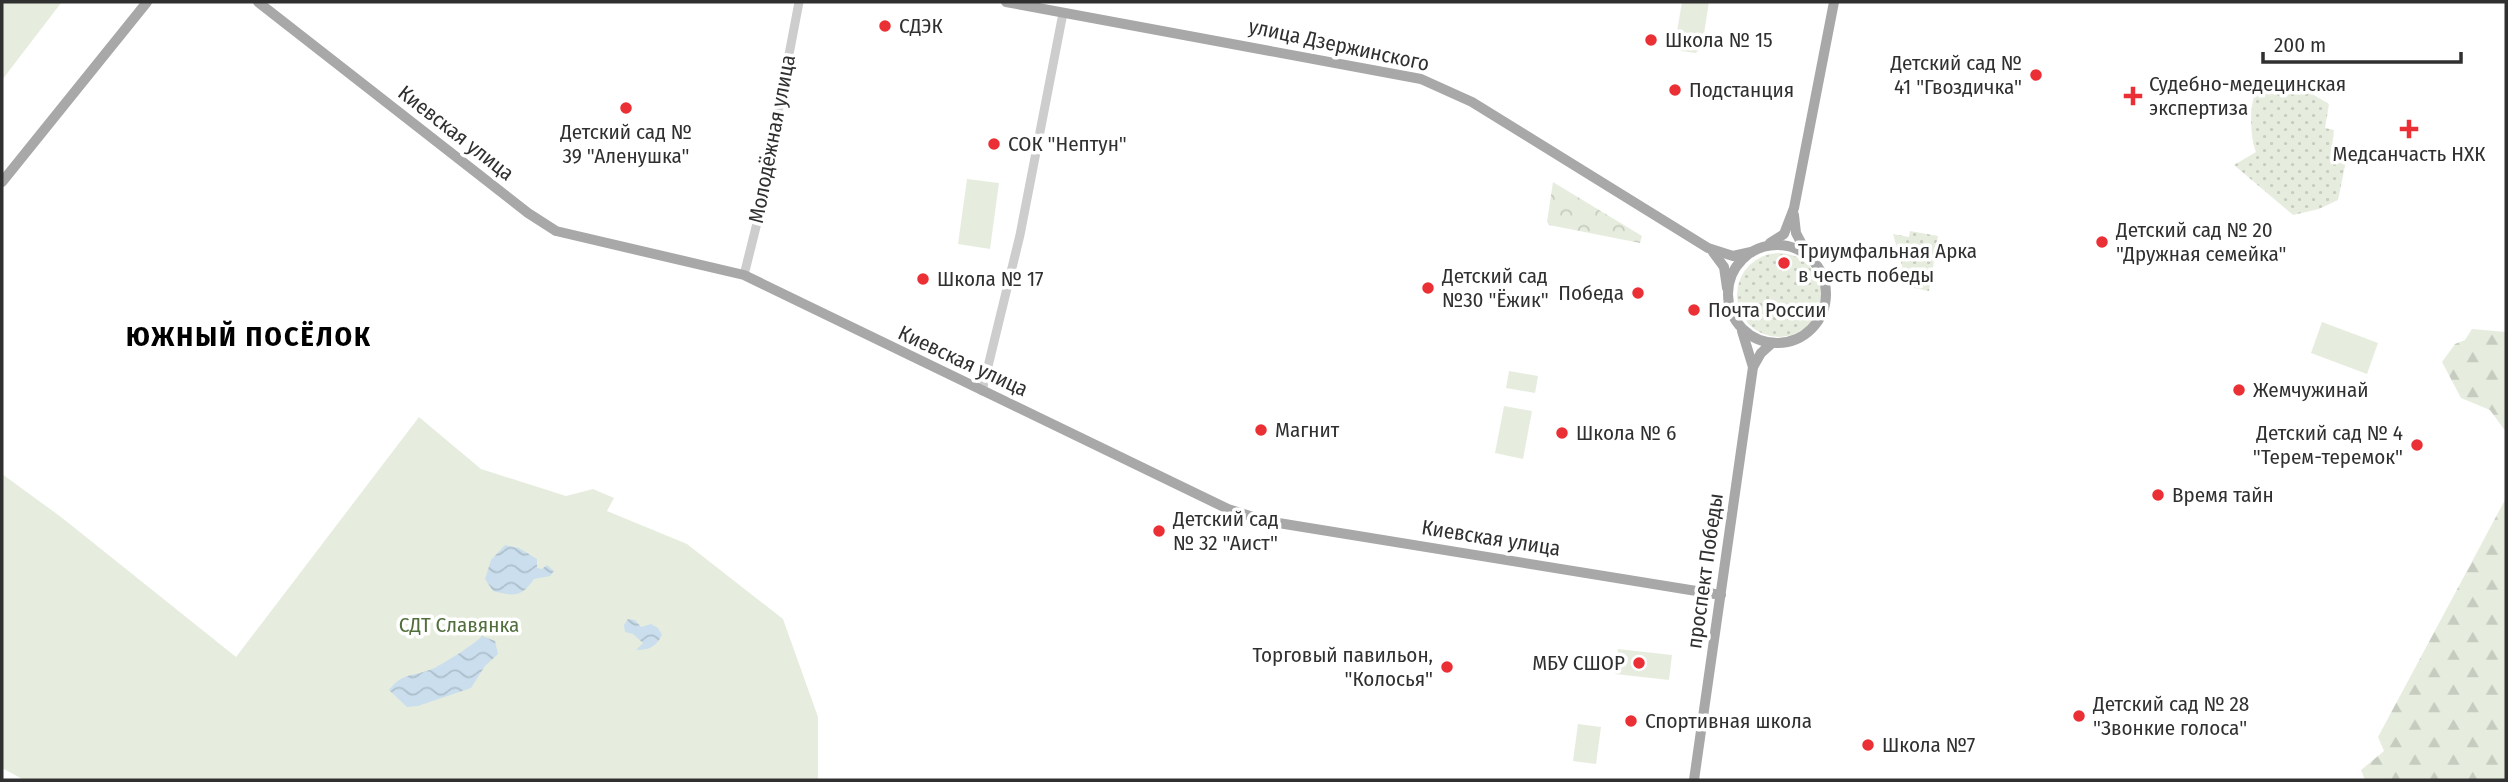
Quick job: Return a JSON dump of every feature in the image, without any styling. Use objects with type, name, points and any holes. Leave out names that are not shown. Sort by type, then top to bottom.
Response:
[{"type":"main road","points":[[2,183],[147,2]]},
{"type":"main road","name":"Киевская улица","points":[[258,2],[528,213],[556,231],[744,275],[1228,509],[1266,521],[1721,595]]},
{"type":"main road","name":"улица Дзержинского","points":[[1006,2],[1421,79],[1472,102],[1708,248],[1733,256],[1755,251]]},
{"type":"main road","points":[[1794,208],[1796,233],[1799,242],[1817,265],[1825,283],[1826,304],[1821,319],[1812,331],[1795,341],[1771,344],[1753,337],[1741,328],[1730,310],[1730,281],[1737,265],[1755,251],[1781,237],[1794,208],[1834,2]]},
{"type":"main road","points":[[1755,251],[1782,244],[1790,245],[1810,256]]},
{"type":"main road","name":"улица Дзержинского","points":[[1708,248],[1724,267],[1728,293]]},
{"type":"main road","name":"проспект Победы","points":[[1694,780],[1753,367],[1741,328]]},
{"type":"main road","points":[[1753,367],[1761,353],[1771,344]]},
{"type":"street","name":"Молодёжная улица","points":[[744,275],[799,2]]},
{"type":"street","points":[[982,391],[1020,235],[1063,13]]},
{"type":"green space","points":[[2,2],[61,3],[2,80]]},
{"type":"green space","points":[[1682,2],[1709,2],[1702,46],[1696,53],[1681,51],[1675,43]]},
{"type":"green space","points":[[2273,78],[2302,88],[2329,104],[2325,128],[2334,130],[2332,146],[2348,151],[2338,200],[2319,209],[2293,215],[2234,165],[2256,152],[2251,128],[2253,101],[2259,86]]},
{"type":"green space","points":[[967,179],[999,183],[990,249],[958,244]]},
{"type":"green space","points":[[1553,182],[1642,236],[1640,243],[1549,225],[1547,222]]},
{"type":"green space","points":[[1910,231],[1938,236],[1929,291],[1908,287],[1893,234],[1909,237]]},
{"type":"green space","points":[[1779,253],[1795,256],[1809,265],[1818,279],[1821,295],[1818,311],[1809,325],[1795,334],[1779,337],[1763,334],[1749,325],[1740,311],[1737,295],[1740,279],[1749,265],[1763,256]]},
{"type":"green space","points":[[2322,322],[2378,343],[2367,374],[2311,353]]},
{"type":"green space","points":[[2472,329],[2506,332],[2506,432],[2490,410],[2461,398],[2442,362],[2455,344],[2465,340]]},
{"type":"green space","points":[[1509,371],[1538,376],[1535,393],[1506,388]]},
{"type":"green space","points":[[1504,406],[1532,411],[1523,459],[1495,453]]},
{"type":"green space","name":"СДТ Славянка","points":[[419,417],[481,469],[566,496],[593,489],[614,498],[607,511],[687,544],[783,619],[818,717],[818,780],[24,780],[2,768],[2,474],[61,517],[236,657]]},
{"type":"green space","points":[[2506,498],[2506,780],[2365,780],[2361,770],[2384,751],[2378,737]]},
{"type":"green space","points":[[1618,649],[1672,655],[1669,680],[1615,674]]},
{"type":"green space","points":[[1578,724],[1601,727],[1596,764],[1573,761]]},
{"type":"water","points":[[505,545],[519,548],[537,559],[537,568],[542,569],[547,565],[554,571],[550,576],[534,579],[525,590],[516,594],[493,591],[485,579],[491,560]]},
{"type":"water","points":[[628,619],[635,620],[641,627],[651,624],[658,628],[662,635],[652,647],[636,650],[643,643],[633,634],[625,632],[624,625]]},
{"type":"water","points":[[482,636],[495,641],[498,654],[485,666],[471,688],[418,706],[407,707],[389,690],[404,678],[443,663]]},
{"type":"place","name":"СДЭК","points":[[885,26]]},
{"type":"place","name":"Школа № 15","points":[[1651,40]]},
{"type":"place","name":"Детский сад № 41 \"Гвоздичка\"","points":[[2036,75]]},
{"type":"place","name":"Подстанция","points":[[1675,90]]},
{"type":"place","name":"Судебно-медецинская экспертиза","points":[[2133,96]]},
{"type":"place","name":"Детский сад № 39 \"Аленушка\"","points":[[626,108]]},
{"type":"place","name":"Медсанчасть НХК","points":[[2409,129]]},
{"type":"place","name":"СОК \"Нептун\"","points":[[994,144]]},
{"type":"place","name":"Детский сад № 20 \"Дружная семейка\"","points":[[2102,242]]},
{"type":"place","name":"Триумфальная Арка в честь победы","points":[[1784,263]]},
{"type":"place","name":"Школа № 17","points":[[923,279]]},
{"type":"place","name":"Детский сад №30 \"Ёжик\"","points":[[1428,288]]},
{"type":"place","name":"Победа","points":[[1638,293]]},
{"type":"place","name":"Почта России","points":[[1694,310]]},
{"type":"place","name":"Жемчужинай","points":[[2239,390]]},
{"type":"place","name":"Магнит","points":[[1261,430]]},
{"type":"place","name":"Школа № 6","points":[[1562,433]]},
{"type":"place","name":"Детский сад № 4 \"Терем-теремок\"","points":[[2417,445]]},
{"type":"place","name":"Время тайн","points":[[2158,495]]},
{"type":"place","name":"Детский сад № 32 \"Аист\"","points":[[1159,531]]},
{"type":"place","name":"МБУ СШОР","points":[[1639,663]]},
{"type":"place","name":"Торговый павильон, \"Колосья\"","points":[[1447,667]]},
{"type":"place","name":"Детский сад № 28 \"Звонкие голоса\"","points":[[2079,716]]},
{"type":"place","name":"Спортивная школа","points":[[1631,721]]},
{"type":"place","name":"Школа №7","points":[[1868,745]]},
{"type":"district","name":"ЮЖНЫЙ ПОСЁЛОК","points":[[249,336]]}]
